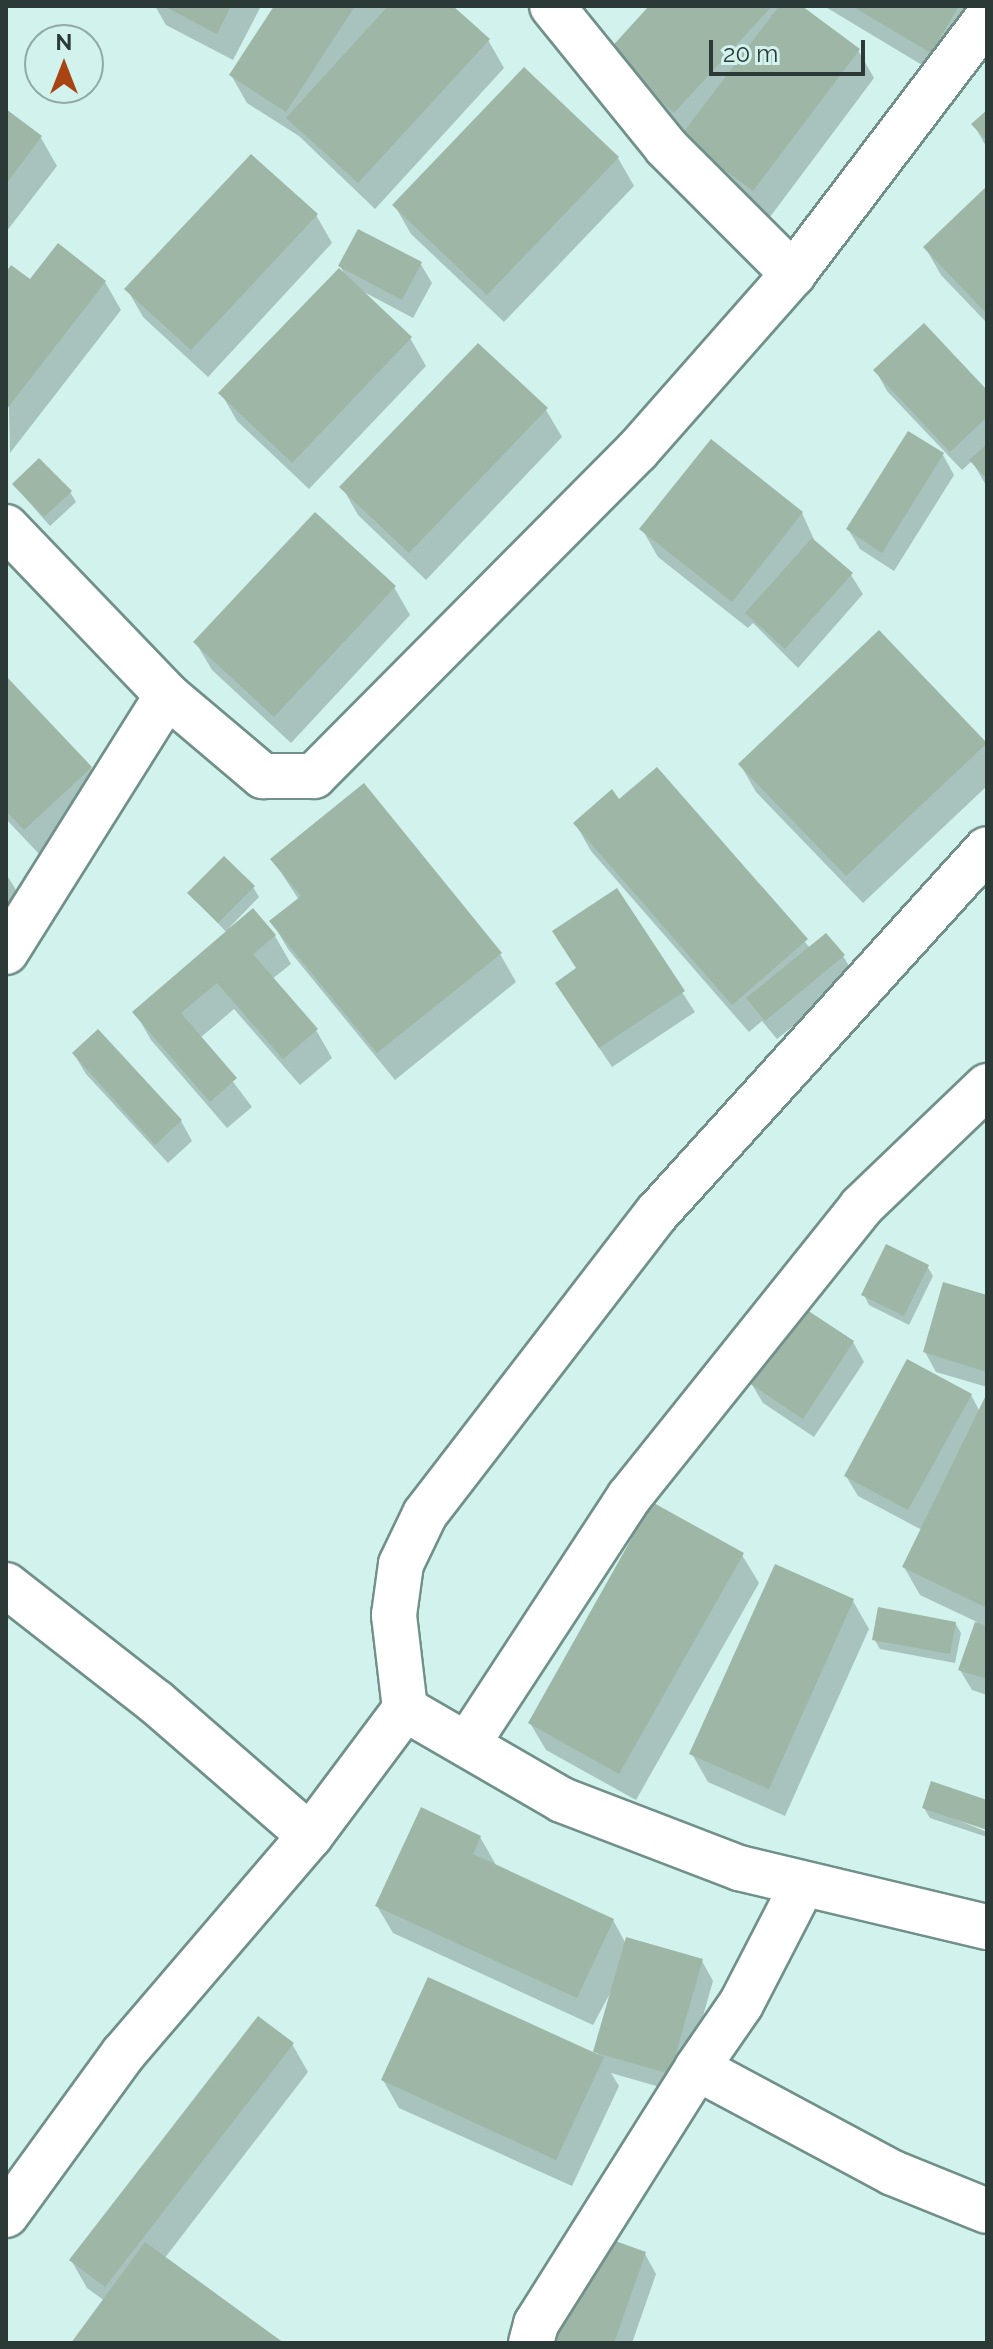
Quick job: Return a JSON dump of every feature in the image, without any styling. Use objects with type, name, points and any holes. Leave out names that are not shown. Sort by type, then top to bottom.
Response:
[{"type":"street","points":[[552,6],[666,147],[793,274]]},
{"type":"street","points":[[6,527],[167,695],[263,776],[314,776],[637,451],[793,274],[987,18]]},
{"type":"street","points":[[6,952],[167,695]]},
{"type":"street","points":[[6,2215],[123,2054],[226,1927],[310,1836],[405,1709],[394,1615],[401,1564],[425,1514],[657,1213],[987,849]]},
{"type":"street","points":[[468,1743],[629,1497],[861,1207],[987,1086]]},
{"type":"street","points":[[6,1585],[156,1702],[310,1836]]},
{"type":"street","points":[[405,1709],[562,1800],[739,1868],[802,1886],[987,1927]]},
{"type":"street","points":[[531,2343],[536,2324],[697,2068],[741,2004],[802,1886]]},
{"type":"street","points":[[697,2068],[893,2173],[987,2211]]},
{"type":"building","points":[[164,6],[231,6],[217,34]]},
{"type":"building","points":[[274,6],[355,6],[286,112],[229,75]]},
{"type":"building","points":[[388,6],[453,6],[490,39],[358,183],[286,118]]},
{"type":"building","points":[[649,6],[772,6],[674,113],[607,52]]},
{"type":"building","points":[[779,6],[802,6],[860,49],[753,191],[680,137]]},
{"type":"building","points":[[852,6],[959,6],[931,53]]},
{"type":"building","points":[[524,67],[619,157],[487,295],[392,205]]},
{"type":"building","points":[[6,109],[42,136],[6,184]]},
{"type":"building","points":[[987,110],[987,141],[971,124]]},
{"type":"building","points":[[251,154],[318,214],[191,350],[124,289]]},
{"type":"building","points":[[987,186],[987,314],[923,247]]},
{"type":"building","points":[[358,229],[422,262],[402,300],[338,266]]},
{"type":"building","points":[[58,243],[106,281],[6,410],[6,272],[11,265],[30,279]]},
{"type":"building","points":[[339,268],[412,337],[292,463],[218,393]]},
{"type":"building","points":[[924,323],[987,390],[987,417],[950,452],[873,370]]},
{"type":"building","points":[[478,343],[548,408],[409,553],[339,487]]},
{"type":"building","points":[[908,431],[944,453],[882,553],[846,529]]},
{"type":"building","points":[[711,439],[803,512],[732,602],[639,529]]},
{"type":"building","points":[[987,444],[987,479],[969,460]]},
{"type":"building","points":[[39,458],[72,491],[44,517],[12,484]]},
{"type":"building","points":[[315,512],[396,586],[274,717],[193,642]]},
{"type":"building","points":[[812,538],[853,573],[785,649],[745,613]]},
{"type":"building","points":[[879,630],[987,743],[846,876],[738,764]]},
{"type":"building","points":[[6,676],[92,767],[24,830],[6,811]]},
{"type":"building","points":[[657,767],[808,939],[732,1005],[573,823],[612,789],[619,799]]},
{"type":"building","points":[[364,783],[502,953],[377,1053],[269,921],[301,896],[270,859]]},
{"type":"building","points":[[224,856],[255,886],[218,923],[187,893]]},
{"type":"building","points":[[617,888],[685,991],[599,1048],[555,983],[576,968],[552,931]]},
{"type":"building","points":[[253,908],[276,935],[253,954],[318,1029],[283,1059],[217,983],[181,1013],[237,1078],[210,1102],[132,1012]]},
{"type":"building","points":[[826,933],[845,955],[765,1021],[746,998]]},
{"type":"building","points":[[98,1029],[182,1120],[155,1145],[72,1053]]},
{"type":"building","points":[[886,1244],[929,1265],[904,1316],[861,1295]]},
{"type":"building","points":[[943,1282],[987,1295],[987,1372],[923,1352]]},
{"type":"building","points":[[801,1306],[854,1341],[803,1419],[749,1383]]},
{"type":"building","points":[[907,1359],[972,1394],[908,1510],[844,1476]]},
{"type":"building","points":[[987,1393],[987,1608],[902,1567]]},
{"type":"building","points":[[652,1502],[744,1553],[619,1774],[528,1723]]},
{"type":"building","points":[[775,1564],[854,1599],[769,1789],[689,1754]]},
{"type":"building","points":[[878,1607],[956,1622],[950,1654],[872,1640]]},
{"type":"building","points":[[975,1622],[987,1626],[987,1679],[958,1670]]},
{"type":"building","points":[[931,1781],[987,1800],[987,1830],[922,1808]]},
{"type":"building","points":[[421,1807],[481,1836],[473,1854],[614,1919],[577,1998],[375,1906]]},
{"type":"building","points":[[626,1937],[703,1959],[670,2074],[593,2052]]},
{"type":"building","points":[[428,1977],[604,2057],[556,2160],[381,2080]]},
{"type":"building","points":[[258,2016],[294,2043],[105,2287],[69,2260]]},
{"type":"building","points":[[593,2233],[646,2252],[614,2343],[554,2343]]},
{"type":"building","points":[[145,2242],[284,2343],[71,2343]]}]
